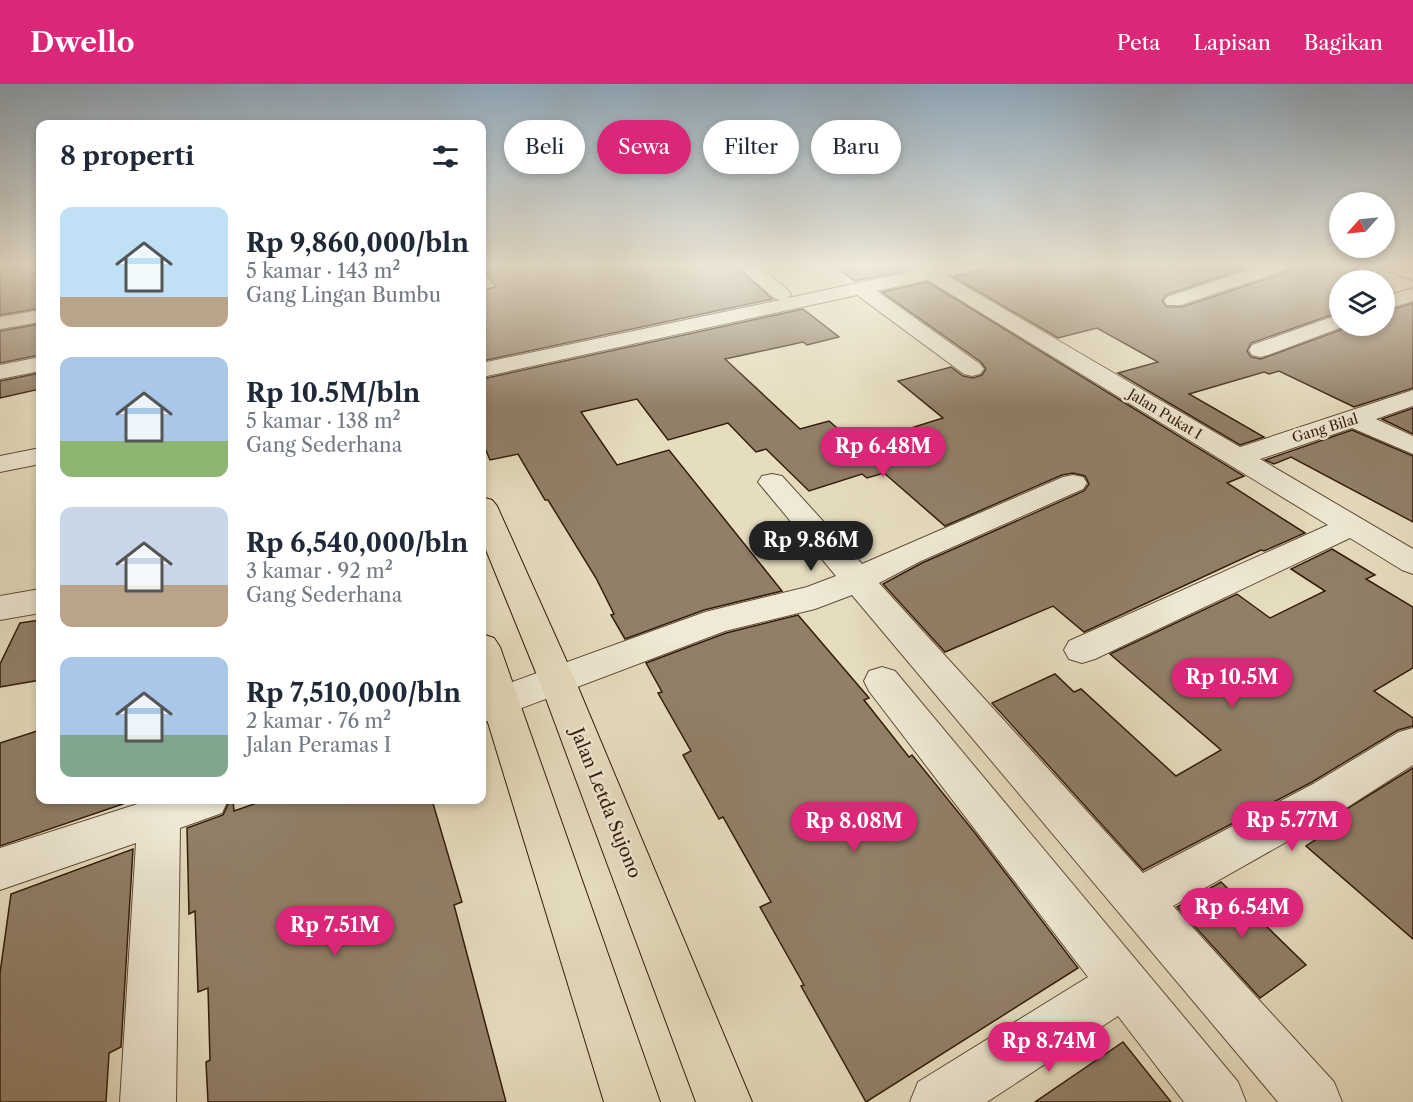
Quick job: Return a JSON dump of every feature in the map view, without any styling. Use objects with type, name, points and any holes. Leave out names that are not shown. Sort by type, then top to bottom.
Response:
[{"type":"highway","name":"Jalan Letda Sujono","points":[[486,515],[557,680],[724,1102]]},
{"type":"highway","points":[[486,673],[491,705],[632,1102]]},
{"type":"street","points":[[486,356],[698,312]]},
{"type":"street","points":[[486,369],[724,312]]},
{"type":"street","points":[[903,312],[972,369]]},
{"type":"street","name":"Jalan Pukat I","points":[[995,312],[1413,563]]},
{"type":"street","points":[[0,323],[36,317]]},
{"type":"street","points":[[1260,351],[1329,324]]},
{"type":"street","points":[[0,372],[36,365]]},
{"type":"street","name":"Gang Bilal","points":[[1236,458],[1314,431],[1357,420],[1413,396]]},
{"type":"street","points":[[1357,420],[1413,446]]},
{"type":"street","points":[[0,464],[36,457]]},
{"type":"street","points":[[772,482],[1314,1102]]},
{"type":"street","points":[[491,705],[717,621],[815,597],[858,580],[910,554],[1073,483]]},
{"type":"street","points":[[1082,650],[1351,526]]},
{"type":"street","points":[[0,608],[36,602]]},
{"type":"street","points":[[882,681],[1218,1102]]},
{"type":"street","points":[[1138,901],[1328,797],[1413,744]]},
{"type":"street","points":[[0,868],[195,804]]},
{"type":"street","points":[[148,1102],[159,816]]},
{"type":"street","points":[[938,1102],[1122,984]]},
{"type":"building","points":[[0,312],[20,312],[0,315]]},
{"type":"building","points":[[486,312],[714,312],[486,360]]},
{"type":"building","points":[[792,312],[806,312],[839,337],[807,345],[803,342],[725,359],[800,429],[829,421],[857,445],[943,418],[898,381],[951,367],[963,376],[973,378],[982,375],[986,369],[981,362],[910,312],[976,312],[1244,476],[1227,483],[1305,533],[1264,551],[1261,550],[1084,632],[1053,606],[945,652],[883,584],[922,563],[1084,491],[1089,484],[1085,476],[1073,473],[1062,475],[945,526],[884,473],[867,478],[862,474],[809,491],[766,449],[756,452],[728,423],[668,440],[637,399],[581,412],[617,465],[669,450],[782,591],[704,610],[625,639],[611,615],[614,614],[596,578],[518,454],[490,460],[486,450],[486,378]]},
{"type":"building","points":[[1013,312],[1329,312],[1329,316],[1251,343],[1247,351],[1251,357],[1261,359],[1329,334],[1395,336],[1395,312],[1413,312],[1413,388],[1354,407],[1279,371],[1269,374],[1264,372],[1189,394],[1264,437],[1240,445],[1118,373],[1158,362],[1097,328],[1058,338]]},
{"type":"building","points":[[36,325],[36,356],[0,363],[0,331]]},
{"type":"building","points":[[36,374],[36,390],[0,398],[0,381]]},
{"type":"building","points":[[1413,408],[1413,434],[1382,419]]},
{"type":"building","points":[[1352,430],[1413,456],[1413,522],[1291,457],[1274,464],[1265,460]]},
{"type":"building","points":[[1332,549],[1375,575],[1366,579],[1413,607],[1413,668],[1374,691],[1413,718],[1413,726],[1398,730],[1312,782],[1143,870],[992,703],[1055,674],[1074,692],[1081,689],[1176,776],[1221,750],[1110,654],[1237,594],[1270,618],[1325,591],[1291,569]]},
{"type":"building","points":[[798,615],[869,698],[864,700],[909,757],[912,755],[975,833],[1078,968],[866,1102],[760,907],[771,902],[723,817],[719,819],[683,755],[691,751],[658,693],[662,692],[646,663],[726,633]]},
{"type":"building","points":[[36,621],[36,681],[0,687],[0,664],[20,623]]},
{"type":"building","points":[[36,731],[36,804],[123,804],[0,846],[0,743]]},
{"type":"building","points":[[1413,768],[1413,939],[1306,846],[1321,836],[1314,829]]},
{"type":"building","points":[[228,804],[233,804],[234,811],[254,804],[433,804],[462,902],[454,905],[506,1102],[208,1102],[206,1062],[210,1060],[208,988],[198,992],[195,911],[189,914],[187,828],[223,815]]},
{"type":"building","points":[[133,849],[121,1047],[109,1053],[106,1102],[0,1102],[0,973],[11,894]]},
{"type":"building","points":[[1221,882],[1306,965],[1260,998],[1177,907]]},
{"type":"building","points":[[1123,1042],[1171,1102],[1035,1102]]}]
